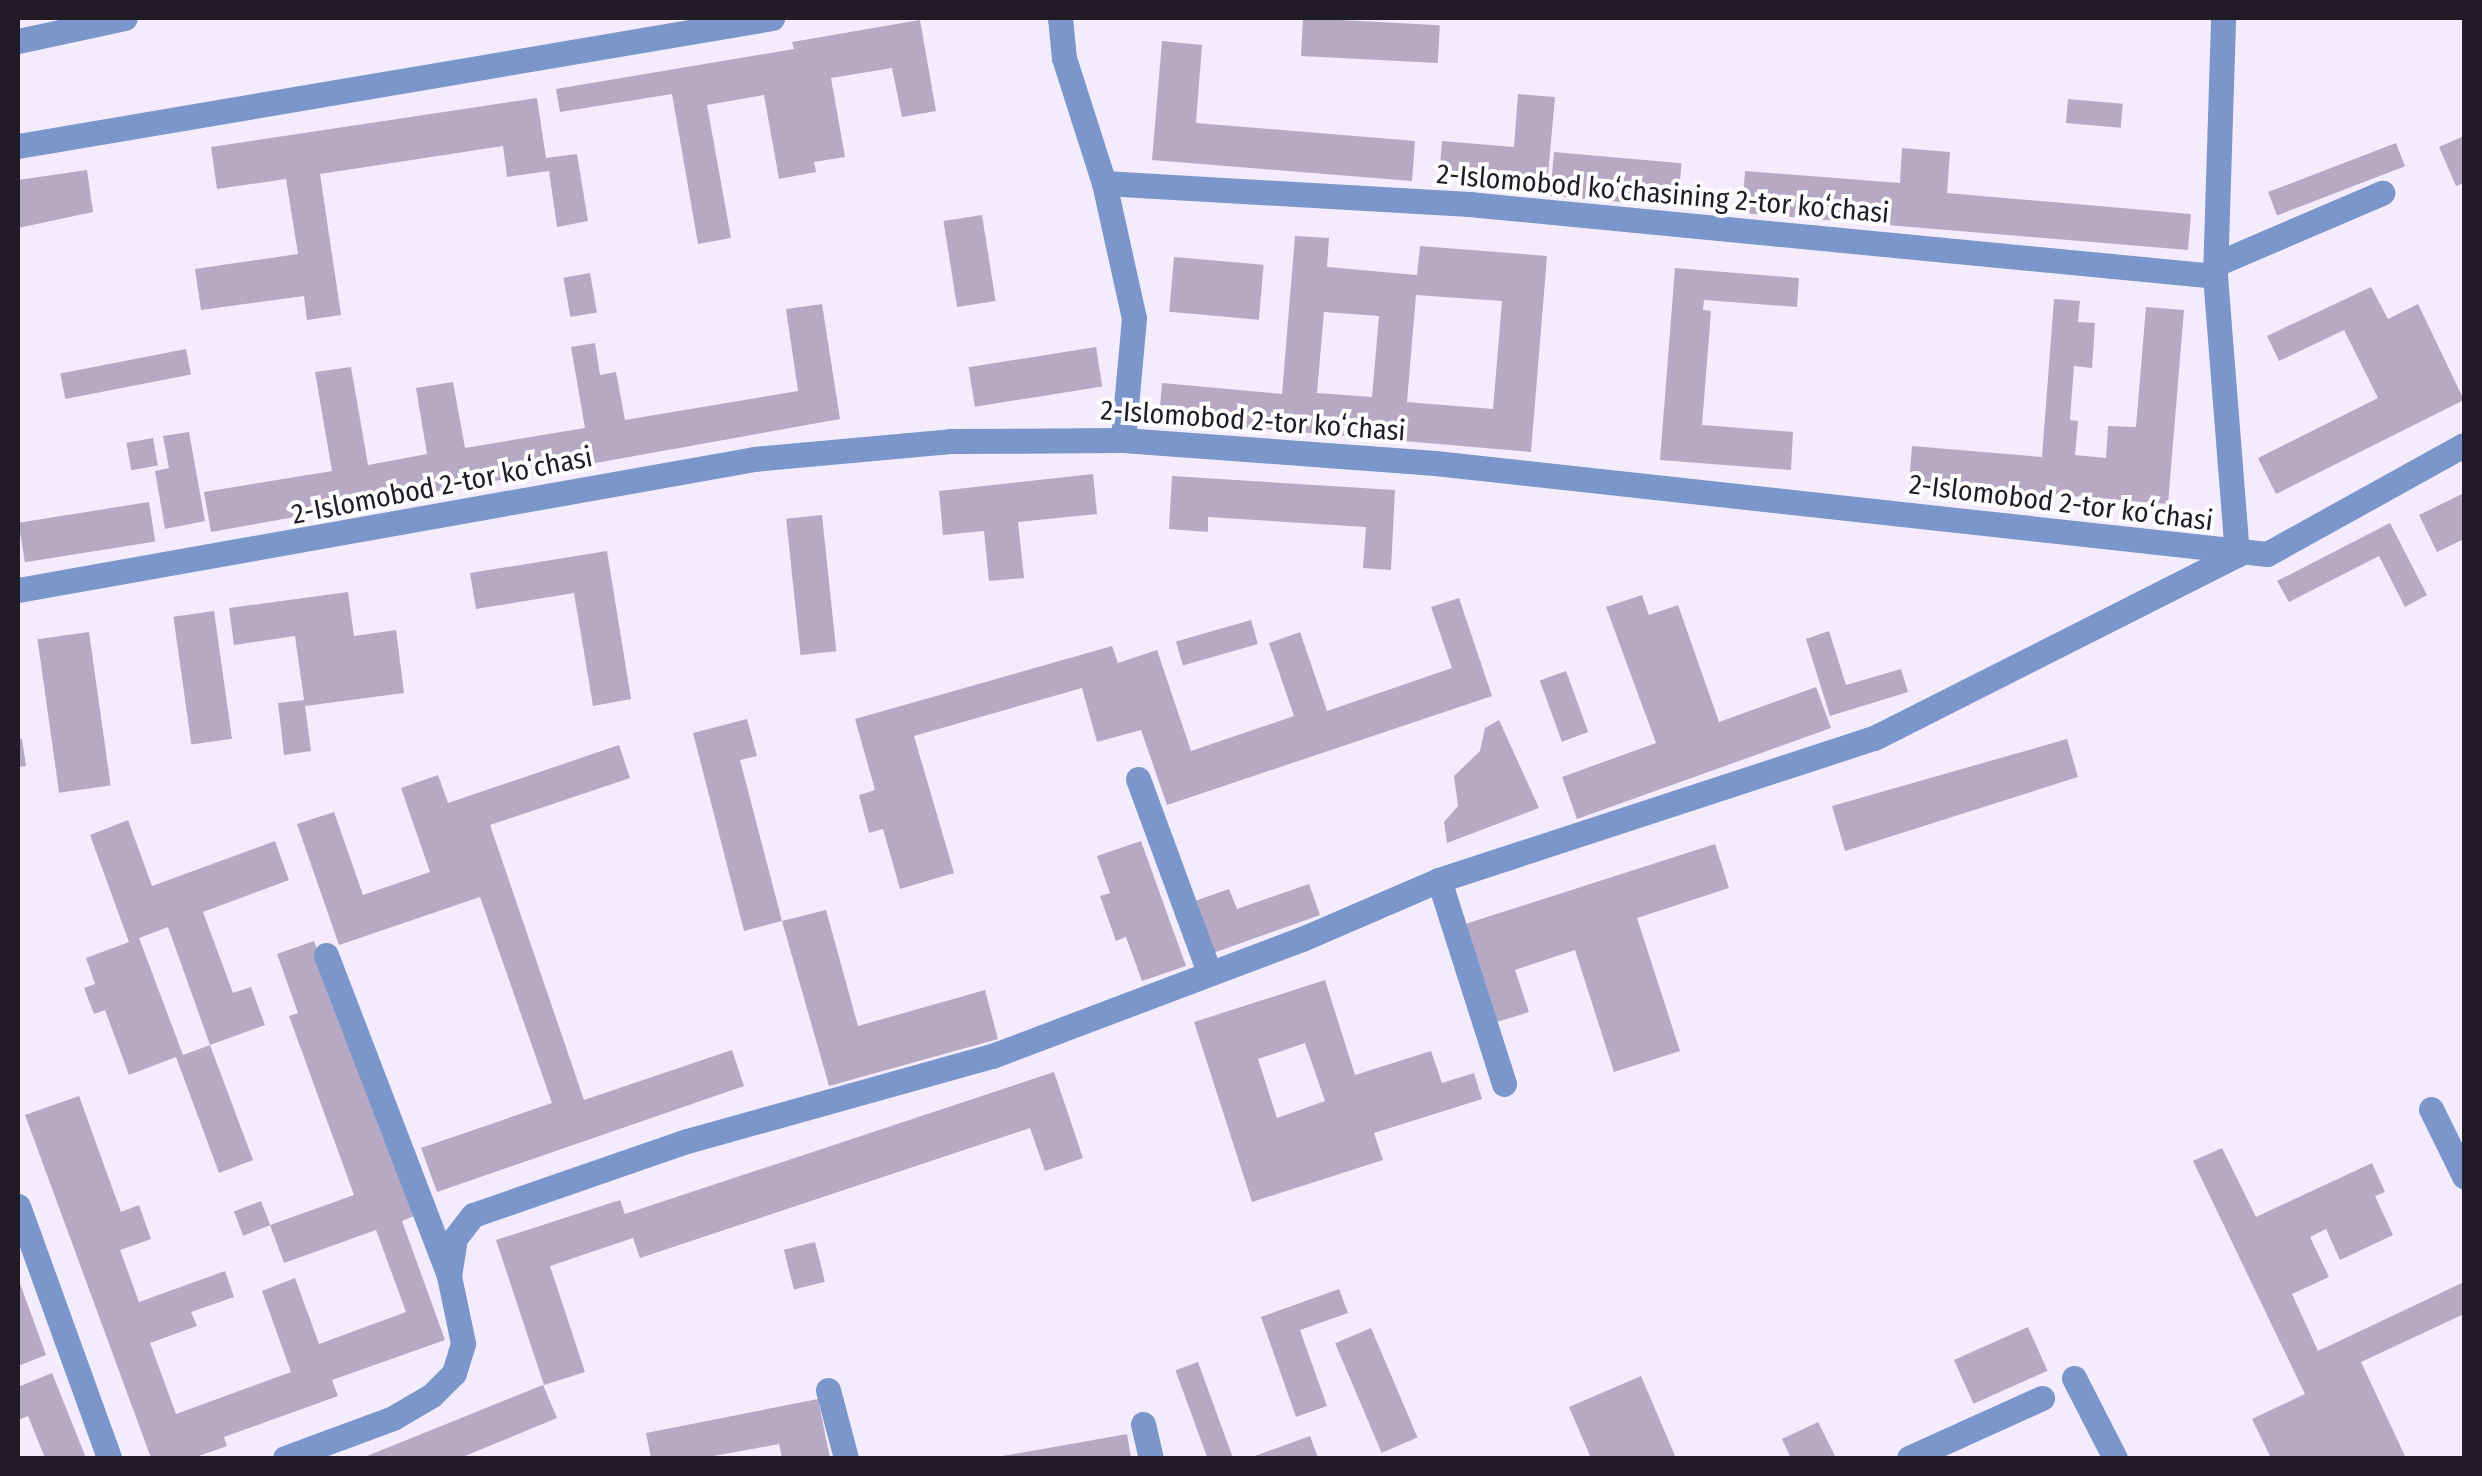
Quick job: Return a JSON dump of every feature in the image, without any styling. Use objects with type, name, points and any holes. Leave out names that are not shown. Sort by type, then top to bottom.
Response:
[{"type":"street","points":[[18,42],[124,18]]},
{"type":"street","points":[[18,146],[772,18]]},
{"type":"street","points":[[1060,18],[1064,58],[1104,182],[1134,318],[1123,440]]},
{"type":"street","points":[[449,1276],[455,1238],[473,1215],[687,1141],[992,1056],[1439,880],[1874,738],[2237,555],[2216,270],[2223,18]]},
{"type":"street","name":"2-Islomobod koʻchasining 2-tor koʻchasi","points":[[1104,182],[1469,204],[2216,270]]},
{"type":"street","points":[[2216,270],[2382,192]]},
{"type":"street","name":"2-Islomobod 2-tor koʻchasi","points":[[18,590],[754,459],[950,441],[1123,440],[1494,469],[2237,555],[2267,554],[2464,445]]},
{"type":"street","points":[[1138,779],[1210,972]]},
{"type":"street","points":[[1439,880],[1504,1084]]},
{"type":"street","points":[[285,1458],[393,1418],[432,1396],[454,1373],[464,1343],[449,1276],[326,955]]},
{"type":"street","points":[[2431,1109],[2464,1176]]},
{"type":"street","points":[[18,1206],[109,1458]]},
{"type":"street","points":[[2074,1378],[2115,1458]]},
{"type":"street","points":[[828,1390],[846,1458]]},
{"type":"street","points":[[1909,1458],[2042,1398]]},
{"type":"street","points":[[1143,1424],[1151,1458]]},
{"type":"building","points":[[1303,18],[1440,25],[1438,63],[1301,56]]},
{"type":"building","points":[[920,20],[936,111],[902,117],[892,68],[831,78],[845,157],[814,162],[816,172],[779,179],[764,95],[707,105],[731,238],[698,244],[672,94],[560,112],[556,89],[794,49],[792,42]]},
{"type":"building","points":[[1162,41],[1202,45],[1196,123],[1415,141],[1412,181],[1152,160]]},
{"type":"building","points":[[1518,94],[1555,97],[1547,186],[1439,178],[1442,141],[1514,147]]},
{"type":"building","points":[[537,98],[546,158],[577,154],[588,221],[557,227],[549,171],[507,177],[503,146],[320,174],[341,315],[307,320],[304,296],[201,310],[195,269],[298,254],[286,179],[217,189],[211,147]]},
{"type":"building","points":[[2068,99],[2123,104],[2121,128],[2066,123]]},
{"type":"building","points":[[2464,136],[2464,183],[2456,186],[2439,147]]},
{"type":"building","points":[[2396,143],[2405,166],[2277,215],[2268,192]]},
{"type":"building","points":[[1902,148],[1950,152],[1947,193],[2191,214],[2188,250],[1742,213],[1745,171],[1900,183]]},
{"type":"building","points":[[1554,152],[1682,163],[1678,207],[1550,196]]},
{"type":"building","points":[[87,170],[93,212],[18,228],[18,180]]},
{"type":"building","points":[[982,215],[996,301],[957,307],[943,221]]},
{"type":"building","points":[[1295,236],[1329,238],[1327,267],[1417,275],[1420,246],[1547,256],[1531,452],[1159,420],[1162,383],[1282,394]],"holes":[[[1416,295],[1502,301],[1493,409],[1407,402]],[[1324,312],[1379,316],[1372,397],[1317,393]]]},
{"type":"building","points":[[1174,257],[1264,265],[1259,320],[1169,312]]},
{"type":"building","points":[[1675,268],[1799,278],[1797,307],[1704,300],[1703,310],[1711,311],[1702,425],[1793,432],[1791,470],[1660,460]]},
{"type":"building","points":[[590,273],[597,312],[570,317],[563,278]]},
{"type":"building","points":[[2371,287],[2388,319],[2418,304],[2464,400],[2276,494],[2258,458],[2378,398],[2344,330],[2279,361],[2267,336]]},
{"type":"building","points":[[2054,299],[2080,301],[2078,322],[2095,323],[2092,368],[2074,366],[2070,420],[2078,421],[2075,455],[2106,458],[2108,426],[2136,427],[2146,307],[2184,310],[2168,504],[1909,483],[1912,446],[2042,457]]},
{"type":"building","points":[[822,304],[840,419],[211,532],[204,492],[332,471],[315,372],[351,367],[368,465],[427,454],[416,388],[453,382],[465,448],[585,428],[571,347],[595,343],[600,375],[616,372],[625,420],[798,391],[786,309]]},
{"type":"building","points":[[1096,347],[1102,387],[975,407],[969,367]]},
{"type":"building","points":[[186,349],[191,375],[65,399],[60,373]]},
{"type":"building","points":[[189,432],[205,521],[165,529],[155,471],[169,468],[163,436]]},
{"type":"building","points":[[153,438],[158,466],[131,470],[126,443]]},
{"type":"building","points":[[1093,474],[1097,514],[1018,522],[1024,578],[989,581],[984,531],[943,535],[939,491]]},
{"type":"building","points":[[1172,476],[1395,490],[1391,570],[1363,568],[1366,527],[1208,517],[1208,532],[1169,529]]},
{"type":"building","points":[[2464,493],[2464,539],[2437,552],[2419,515]]},
{"type":"building","points":[[149,502],[155,542],[25,562],[19,523]]},
{"type":"building","points":[[822,515],[836,651],[801,655],[786,519]]},
{"type":"building","points":[[2390,523],[2427,595],[2405,607],[2379,556],[2289,602],[2277,581]]},
{"type":"building","points":[[607,551],[631,699],[593,706],[574,593],[476,609],[470,573]]},
{"type":"building","points":[[348,592],[354,636],[396,630],[404,693],[305,706],[311,751],[284,755],[278,703],[304,700],[295,636],[234,645],[229,608]]},
{"type":"building","points":[[1642,595],[1649,615],[1678,605],[1719,722],[1816,687],[1831,728],[1577,819],[1562,777],[1656,743],[1606,607]]},
{"type":"building","points":[[1459,598],[1492,696],[1167,805],[1141,730],[1097,742],[1082,688],[914,736],[954,873],[900,889],[883,829],[869,833],[859,795],[875,790],[855,719],[1112,646],[1118,663],[1157,650],[1191,751],[1294,716],[1269,643],[1300,632],[1327,711],[1452,668],[1431,607]]},
{"type":"building","points":[[214,611],[232,739],[191,744],[173,617]]},
{"type":"building","points":[[1251,620],[1258,644],[1183,666],[1176,641]]},
{"type":"building","points":[[1829,631],[1846,685],[1901,669],[1908,692],[1830,716],[1806,639]]},
{"type":"building","points":[[89,632],[111,785],[59,793],[38,639]]},
{"type":"building","points":[[1566,671],[1588,732],[1562,742],[1540,681]]},
{"type":"building","points":[[747,719],[757,756],[740,760],[782,921],[744,931],[693,733]]},
{"type":"building","points":[[1499,720],[1539,808],[1447,843],[1444,822],[1458,806],[1454,776],[1480,751],[1485,728]]},
{"type":"building","points":[[18,739],[22,739],[26,766],[18,767]]},
{"type":"building","points":[[2067,739],[2078,777],[1845,851],[1832,806]]},
{"type":"building","points":[[619,745],[630,778],[490,825],[584,1100],[732,1050],[744,1086],[437,1192],[421,1148],[552,1103],[480,897],[339,945],[297,824],[334,812],[363,895],[430,872],[401,788],[438,775],[448,803]]},
{"type":"building","points":[[128,820],[152,886],[275,841],[289,880],[203,912],[233,993],[251,987],[265,1025],[210,1045],[253,1160],[219,1173],[176,1057],[129,1075],[105,1010],[94,1014],[84,988],[95,984],[86,958],[129,942],[90,835]],"holes":[[[168,927],[210,1045],[183,1055],[139,938]]]},
{"type":"building","points":[[1141,841],[1186,966],[1142,981],[1126,937],[1116,941],[1100,896],[1110,893],[1097,856]]},
{"type":"building","points":[[1715,844],[1729,888],[1637,918],[1680,1051],[1614,1072],[1575,950],[1515,970],[1529,1012],[1494,1023],[1462,925]]},
{"type":"building","points":[[1309,884],[1320,915],[1213,953],[1195,901],[1229,889],[1237,909]]},
{"type":"building","points":[[826,910],[858,1026],[985,990],[998,1039],[829,1086],[782,921]]},
{"type":"building","points":[[314,941],[414,1216],[402,1221],[445,1340],[332,1380],[338,1396],[224,1437],[227,1446],[193,1458],[151,1458],[25,1115],[79,1096],[121,1212],[139,1205],[151,1239],[120,1250],[139,1302],[225,1271],[234,1297],[191,1312],[197,1326],[150,1343],[176,1414],[291,1372],[262,1291],[295,1278],[319,1344],[406,1312],[376,1230],[284,1263],[270,1225],[354,1195],[289,1016],[298,1013],[277,954]]},
{"type":"building","points":[[1325,980],[1355,1075],[1431,1051],[1442,1083],[1474,1073],[1482,1099],[1374,1133],[1383,1160],[1252,1202],[1194,1022]],"holes":[[[1305,1043],[1325,1101],[1277,1118],[1258,1059]]]},
{"type":"building","points":[[1054,1072],[1083,1158],[1045,1171],[1030,1128],[640,1258],[633,1238],[550,1266],[585,1372],[544,1385],[496,1240],[620,1200],[625,1214]]},
{"type":"building","points":[[2222,1148],[2256,1217],[2372,1163],[2385,1192],[2375,1196],[2393,1235],[2340,1260],[2326,1229],[2310,1237],[2329,1277],[2292,1294],[2318,1351],[2464,1282],[2464,1314],[2361,1362],[2405,1456],[2271,1458],[2252,1419],[2305,1394],[2193,1161]]},
{"type":"building","points":[[261,1201],[270,1225],[243,1236],[234,1211]]},
{"type":"building","points":[[815,1242],[825,1282],[794,1290],[784,1250]]},
{"type":"building","points":[[18,1278],[46,1355],[18,1366]]},
{"type":"building","points":[[1339,1289],[1348,1313],[1300,1330],[1327,1406],[1296,1417],[1261,1317]]},
{"type":"building","points":[[2028,1327],[2048,1371],[1974,1404],[1954,1360]]},
{"type":"building","points":[[1371,1328],[1417,1438],[1382,1453],[1335,1343]]},
{"type":"building","points":[[1198,1362],[1233,1458],[1207,1458],[1175,1370]]},
{"type":"building","points":[[52,1373],[86,1458],[45,1458],[28,1416],[18,1420],[18,1387]]},
{"type":"building","points":[[1641,1376],[1676,1458],[1591,1458],[1569,1407]]},
{"type":"building","points":[[543,1385],[557,1418],[460,1458],[362,1458]]},
{"type":"building","points":[[818,1399],[830,1458],[782,1458],[779,1444],[703,1458],[651,1458],[646,1433]]},
{"type":"building","points":[[1818,1422],[1836,1458],[1791,1458],[1782,1439]]},
{"type":"building","points":[[1127,1434],[1131,1458],[997,1458],[997,1457]]},
{"type":"building","points":[[1310,1436],[1318,1458],[1249,1458]]}]
